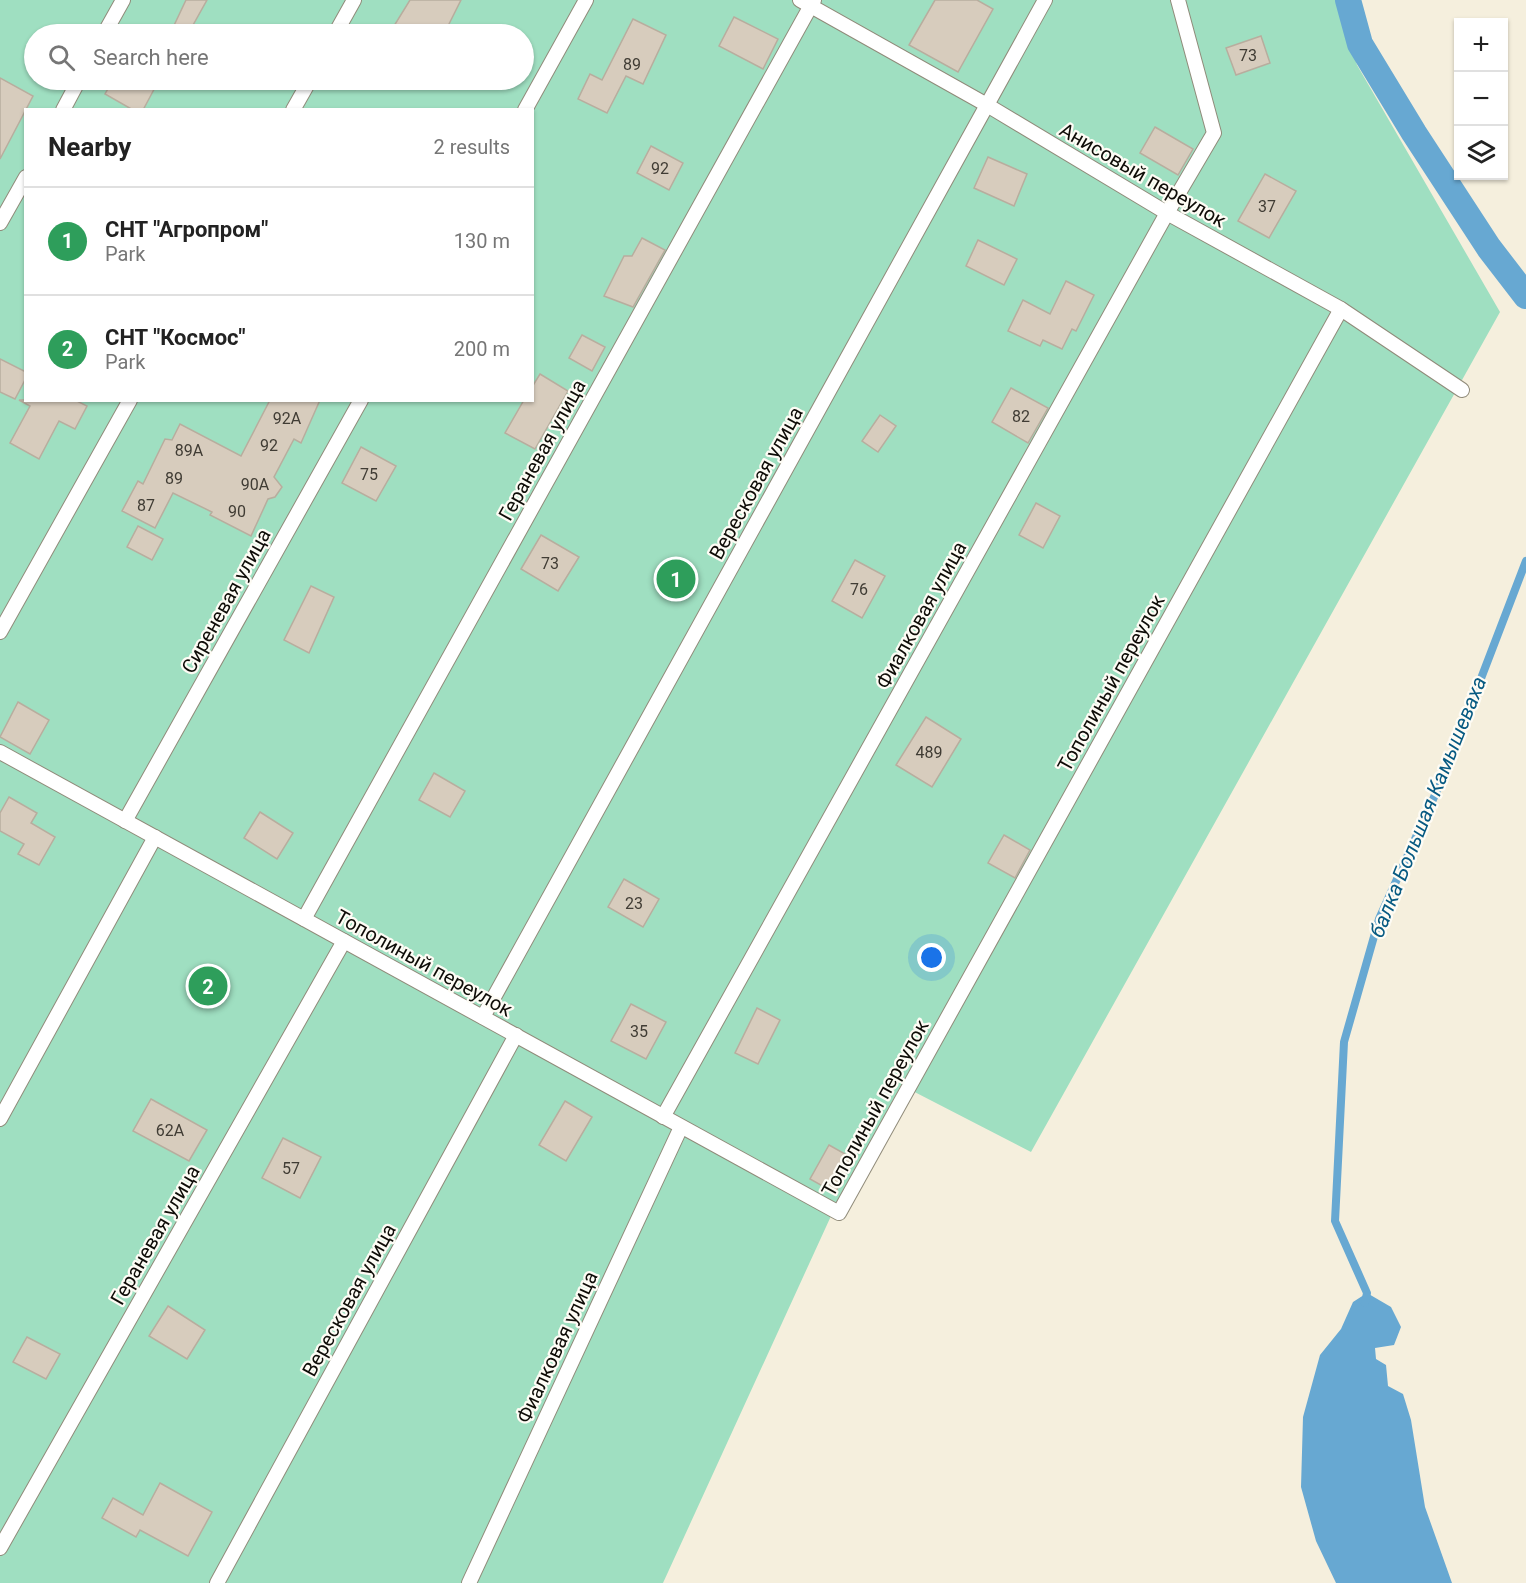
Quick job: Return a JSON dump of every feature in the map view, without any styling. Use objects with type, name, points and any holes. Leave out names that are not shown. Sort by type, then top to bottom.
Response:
[{"type":"lane","points":[[110,24],[123,0]]},
{"type":"lane","points":[[341,24],[354,0]]},
{"type":"lane","points":[[526,108],[586,0]]},
{"type":"lane","name":"Вересковая улица","points":[[483,1017],[1046,0]]},
{"type":"lane","name":"Фиалковая улица","points":[[663,1117],[1167,213],[1214,133],[1178,0]]},
{"type":"lane","name":"Анисовый переулок","points":[[808,2],[987,105],[1167,213],[1341,309],[1462,390]]},
{"type":"lane","name":"Гераневая улица","points":[[304,919],[808,2]]},
{"type":"lane","points":[[64,108],[74,90]]},
{"type":"lane","points":[[294,108],[304,90]]},
{"type":"lane","points":[[0,223],[24,181]]},
{"type":"lane","name":"Тополиный переулок","points":[[0,752],[839,1213],[1341,309]]},
{"type":"lane","points":[[0,632],[129,402]]},
{"type":"lane","name":"Сиреневая улица","points":[[125,821],[360,402]]},
{"type":"lane","points":[[0,1119],[155,837]]},
{"type":"lane","name":"Гераневая улица","points":[[0,1548],[344,941]]},
{"type":"lane","name":"Вересковая улица","points":[[217,1583],[516,1035]]},
{"type":"lane","name":"Фиалковая улица","points":[[469,1583],[681,1126]]},
{"type":"green space","points":[[0,0],[1339,0],[1357,65],[1500,312],[1031,1152],[901,1085],[831,1216],[663,1583],[0,1583]]},
{"type":"water","points":[[1367,1293],[1391,1307],[1401,1327],[1394,1345],[1375,1348],[1376,1359],[1386,1365],[1388,1386],[1403,1394],[1411,1420],[1425,1507],[1452,1583],[1336,1583],[1316,1541],[1301,1487],[1303,1417],[1320,1355],[1341,1329],[1353,1302]]},
{"type":"building","points":[[186,0],[207,0],[194,24],[175,24]]},
{"type":"building","points":[[410,0],[461,0],[449,24],[395,24]]},
{"type":"building","points":[[935,0],[977,0],[993,9],[958,72],[909,45]]},
{"type":"building","points":[[734,17],[778,39],[763,69],[719,46]]},
{"type":"building","points":[[633,19],[666,35],[643,84],[626,76],[607,113],[578,99],[590,74],[602,80]]},
{"type":"building","points":[[1261,36],[1270,63],[1236,75],[1226,48]]},
{"type":"building","points":[[0,78],[33,96],[27,108],[24,108],[24,113],[0,159]]},
{"type":"building","points":[[107,90],[154,90],[144,108],[130,108],[105,94]]},
{"type":"building","points":[[1155,127],[1193,149],[1178,175],[1140,153]]},
{"type":"building","points":[[651,146],[683,163],[669,190],[637,173]]},
{"type":"building","points":[[988,157],[1027,174],[1014,206],[974,188]]},
{"type":"building","points":[[1265,174],[1296,191],[1269,238],[1238,221]]},
{"type":"building","points":[[642,238],[665,250],[633,307],[604,296],[624,256],[632,256]]},
{"type":"building","points":[[978,240],[1017,259],[1004,285],[966,266]]},
{"type":"building","points":[[1066,281],[1094,295],[1076,331],[1072,329],[1062,349],[1043,340],[1040,346],[1008,331],[1023,300],[1050,314]]},
{"type":"building","points":[[582,335],[605,347],[592,371],[569,358]]},
{"type":"building","points":[[0,359],[24,371],[24,382],[15,399],[0,392]]},
{"type":"building","points":[[540,374],[568,391],[535,449],[505,433],[523,402],[534,402],[534,384]]},
{"type":"building","points":[[1011,388],[1048,408],[1028,443],[992,422]]},
{"type":"building","points":[[19,400],[24,400],[24,402],[79,402],[87,406],[75,429],[59,421],[39,459],[10,443],[30,406]]},
{"type":"building","points":[[269,402],[319,402],[301,443],[294,439],[274,477],[282,487],[275,497],[268,499],[251,536],[210,515],[212,512],[173,493],[155,528],[122,511],[138,481],[143,484],[165,439],[172,440],[180,424],[241,456]]},
{"type":"building","points":[[880,415],[896,426],[878,452],[862,441]]},
{"type":"building","points":[[361,447],[396,466],[376,501],[342,483]]},
{"type":"building","points":[[1036,503],[1060,516],[1043,548],[1019,535]]},
{"type":"building","points":[[138,526],[163,539],[152,560],[127,547]]},
{"type":"building","points":[[541,535],[579,557],[558,591],[521,569]]},
{"type":"building","points":[[855,560],[885,576],[862,618],[832,601]]},
{"type":"building","points":[[311,586],[334,597],[309,653],[284,640]]},
{"type":"building","points":[[18,702],[49,720],[30,754],[0,737]]},
{"type":"building","points":[[926,717],[961,739],[932,787],[896,765]]},
{"type":"building","points":[[434,773],[465,791],[450,817],[419,800]]},
{"type":"building","points":[[9,797],[37,813],[31,823],[55,837],[39,865],[18,854],[24,844],[0,831],[0,813]]},
{"type":"building","points":[[260,812],[293,833],[277,859],[244,838]]},
{"type":"building","points":[[1004,835],[1030,850],[1015,878],[988,863]]},
{"type":"building","points":[[624,879],[659,899],[643,927],[608,907]]},
{"type":"building","points":[[631,1004],[666,1022],[646,1059],[611,1041]]},
{"type":"building","points":[[757,1008],[780,1020],[758,1064],[735,1053]]},
{"type":"building","points":[[151,1099],[207,1130],[189,1161],[133,1131]]},
{"type":"building","points":[[565,1101],[592,1117],[566,1161],[539,1145]]},
{"type":"building","points":[[283,1138],[321,1157],[300,1198],[262,1178]]},
{"type":"building","points":[[829,1145],[854,1159],[835,1193],[810,1179]]},
{"type":"building","points":[[168,1306],[205,1330],[187,1359],[149,1336]]},
{"type":"building","points":[[27,1337],[60,1354],[46,1379],[13,1362]]},
{"type":"building","points":[[160,1483],[212,1512],[188,1556],[140,1530],[136,1537],[102,1518],[113,1498],[143,1515]]},
{"type":"waterway","name":"балка Большая Камышеваха","points":[[1348,0],[1360,44],[1414,133],[1489,248],[1526,296]]},
{"type":"waterway","name":"балка Большая Камышеваха","points":[[1365,1303],[1367,1293],[1335,1221],[1344,1042],[1379,919],[1444,775],[1526,561]]},
{"type":"place","name":"СНТ \"Агропром\"","points":[[676,579]]},
{"type":"place","name":"СНТ \"Космос\"","points":[[208,986]]}]
